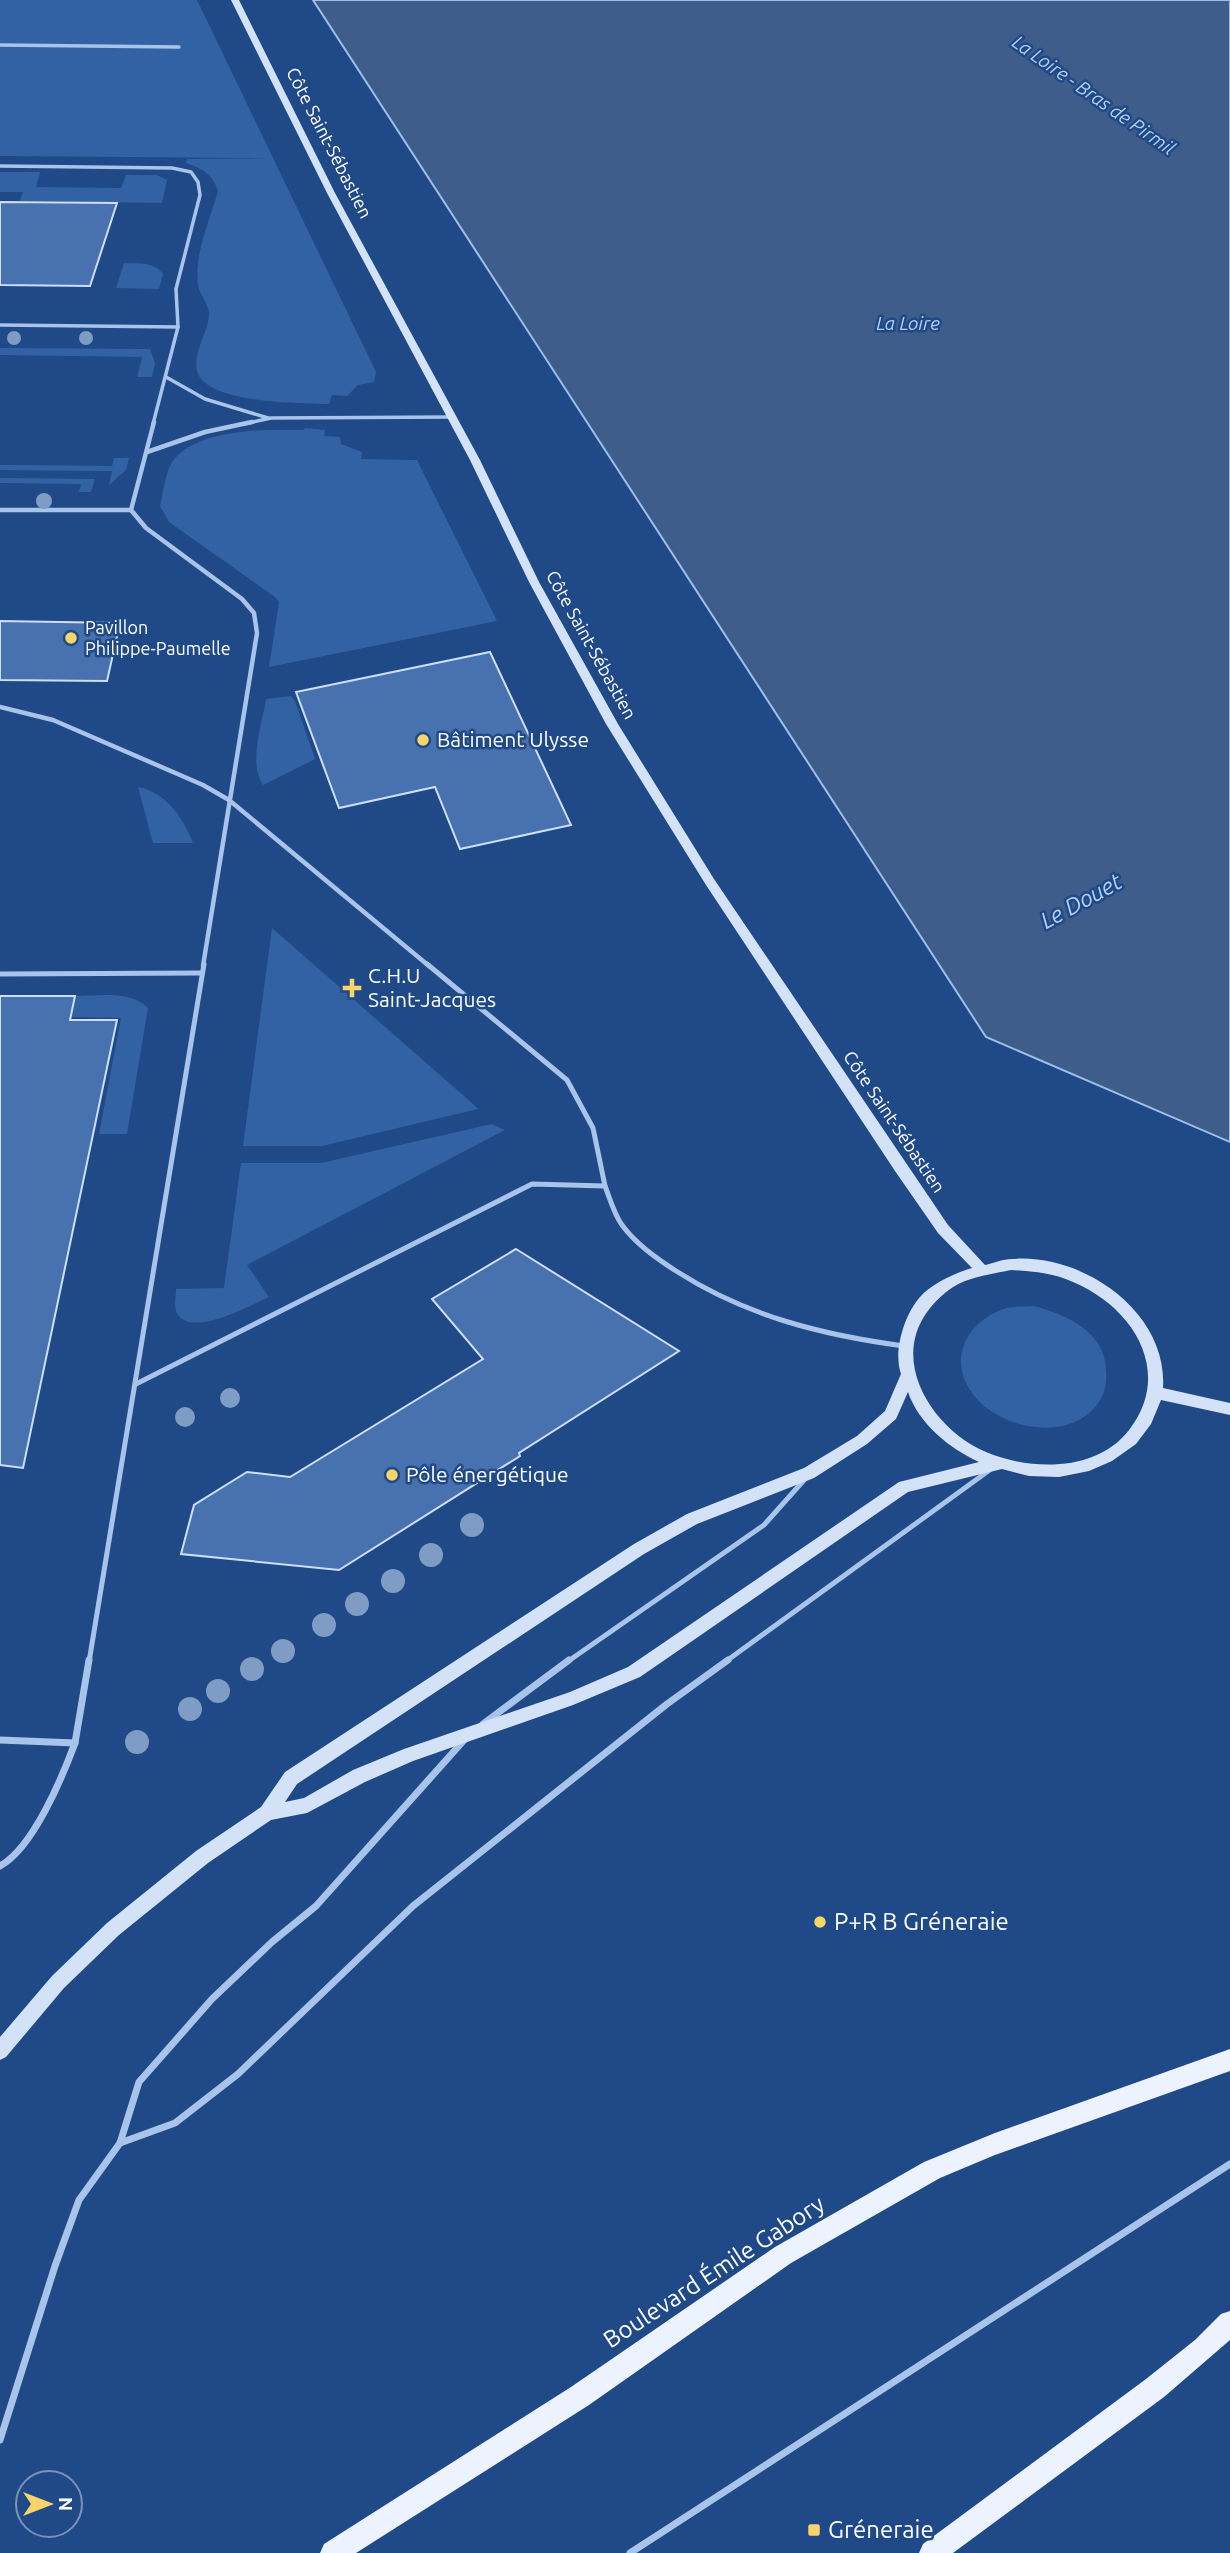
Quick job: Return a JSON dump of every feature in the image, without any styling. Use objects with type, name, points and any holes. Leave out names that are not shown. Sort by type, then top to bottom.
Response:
[{"type":"main road","name":"Côte Saint-Sébastien","points":[[235,0],[331,193],[452,417],[534,582],[612,724],[710,882],[914,1187],[943,1229],[980,1268]]},
{"type":"main road","points":[[1011,1264],[1043,1267],[1074,1275],[1104,1290],[1128,1312],[1147,1337],[1156,1365],[1156,1393],[1144,1424],[1133,1439],[1102,1460],[1072,1468],[1041,1471],[998,1464],[946,1436],[921,1408],[908,1377],[905,1346],[915,1315],[929,1297],[947,1282],[980,1268],[1011,1264]]},
{"type":"main road","points":[[0,2050],[58,1982],[113,1929],[202,1857],[267,1813],[291,1779],[639,1549],[692,1519],[809,1474],[862,1440],[891,1415],[908,1377]]},
{"type":"main road","points":[[1156,1393],[1230,1409]]},
{"type":"main road","points":[[267,1813],[307,1805],[359,1776],[573,1698],[634,1672],[904,1487],[998,1464]]},
{"type":"main road","name":"Boulevard Émile Gabory","points":[[333,2553],[580,2396],[783,2255],[932,2170],[995,2144],[1230,2060]]},
{"type":"main road","points":[[932,2553],[1155,2388],[1230,2323]]},
{"type":"lane","points":[[0,45],[179,47]]},
{"type":"lane","points":[[0,166],[172,168],[191,172],[198,182],[200,195],[176,289],[178,327],[131,510]]},
{"type":"lane","points":[[0,325],[178,327]]},
{"type":"lane","points":[[166,377],[205,399],[271,418]]},
{"type":"lane","points":[[147,452],[205,432],[271,418],[452,417]]},
{"type":"lane","points":[[0,510],[131,510]]},
{"type":"lane","points":[[0,1866],[13,1859],[58,1789],[75,1743],[136,1384],[200,973],[257,633],[254,613],[242,598],[146,528],[131,510]]},
{"type":"lane","points":[[0,708],[53,720],[203,785],[229,800],[567,1080],[593,1128],[606,1186],[621,1224],[645,1250],[689,1281],[766,1319],[815,1333],[905,1346]]},
{"type":"lane","points":[[0,974],[200,973]]},
{"type":"lane","points":[[136,1384],[531,1184],[606,1186]]},
{"type":"lane","points":[[120,2143],[175,2123],[239,2074],[413,1906],[667,1704],[930,1516],[998,1464]]},
{"type":"lane","points":[[0,2440],[79,2200],[120,2143],[139,2082],[165,2050],[212,1999],[272,1942],[316,1906],[470,1734],[559,1667],[764,1525],[809,1474]]},
{"type":"lane","points":[[0,1740],[75,1743]]},
{"type":"lane","points":[[630,2553],[1230,2164]]},
{"type":"shaded area","points":[[0,0],[197,0],[376,372],[374,382],[358,385],[347,396],[332,395],[329,404],[256,400],[217,390],[204,382],[196,364],[209,314],[199,288],[197,273],[200,249],[218,191],[210,176],[186,163],[187,159],[270,158],[0,156]]},
{"type":"shaded area","points":[[0,172],[40,172],[36,187],[121,188],[126,175],[157,175],[167,180],[162,203],[20,201],[23,192],[0,192]]},
{"type":"shaded area","points":[[124,263],[155,267],[163,274],[159,289],[116,288]]},
{"type":"shaded area","points":[[0,348],[150,349],[155,363],[152,377],[137,377],[142,357],[0,355]]},
{"type":"shaded area","points":[[305,428],[325,430],[324,436],[340,437],[341,444],[362,452],[361,459],[417,460],[497,621],[269,667],[279,602],[169,522],[160,506],[171,464],[181,452],[196,443],[232,433]]},
{"type":"shaded area","points":[[114,458],[129,458],[126,470],[109,485],[112,471],[0,470],[0,465],[112,466]]},
{"type":"shaded area","points":[[0,478],[95,479],[91,492],[79,492],[81,484],[0,483]]},
{"type":"shaded area","points":[[291,696],[315,759],[263,785],[256,755],[266,699]]},
{"type":"shaded area","points":[[138,787],[157,795],[173,808],[193,843],[153,843]]},
{"type":"shaded area","points":[[272,928],[478,1109],[322,1146],[243,1146]]},
{"type":"shaded area","points":[[75,996],[123,996],[141,1002],[148,1008],[127,1134],[99,1134],[121,1018],[71,1017]]},
{"type":"shaded area","points":[[492,1124],[505,1130],[247,1265],[269,1297],[210,1321],[187,1321],[177,1313],[176,1289],[224,1288],[241,1163],[321,1163]]},
{"type":"shaded area","points":[[1033,1306],[1058,1314],[1082,1327],[1092,1335],[1104,1357],[1106,1379],[1101,1399],[1086,1415],[1070,1424],[1033,1427],[1014,1422],[981,1403],[964,1377],[962,1351],[973,1329],[994,1313],[1010,1307]]},
{"type":"water","name":"La Loire","points":[[313,0],[1230,0],[1230,1142],[986,1037]]},
{"type":"building","points":[[0,202],[117,203],[90,286],[0,285]]},
{"type":"building","name":"Pavillon Philippe-Paumelle","points":[[0,621],[120,623],[107,681],[0,680]]},
{"type":"building","name":"Bâtiment Ulysse","points":[[490,652],[571,825],[460,849],[435,787],[339,808],[296,692]]},
{"type":"building","points":[[0,996],[75,996],[70,1020],[117,1020],[23,1468],[0,1465]]},
{"type":"building","points":[[516,1249],[679,1351],[519,1453],[520,1456],[339,1570],[181,1554],[194,1505],[247,1472],[290,1477],[483,1359],[432,1299]]},
{"type":"place","name":"Pavillon Philippe-Paumelle","points":[[71,638]]},
{"type":"place","name":"Bâtiment Ulysse","points":[[423,740]]},
{"type":"place","name":"C.H.U Saint-Jacques","points":[[352,988]]},
{"type":"place","name":"Pôle énergétique","points":[[392,1475]]},
{"type":"place","name":"P+R B Gréneraie","points":[[820,1922]]},
{"type":"place","name":"Gréneraie","points":[[814,2530]]},
{"type":"water label","name":"La Loire - Bras de Pirmil","points":[[1094,95]]},
{"type":"water label","name":"Le Douet","points":[[1081,901]]}]
